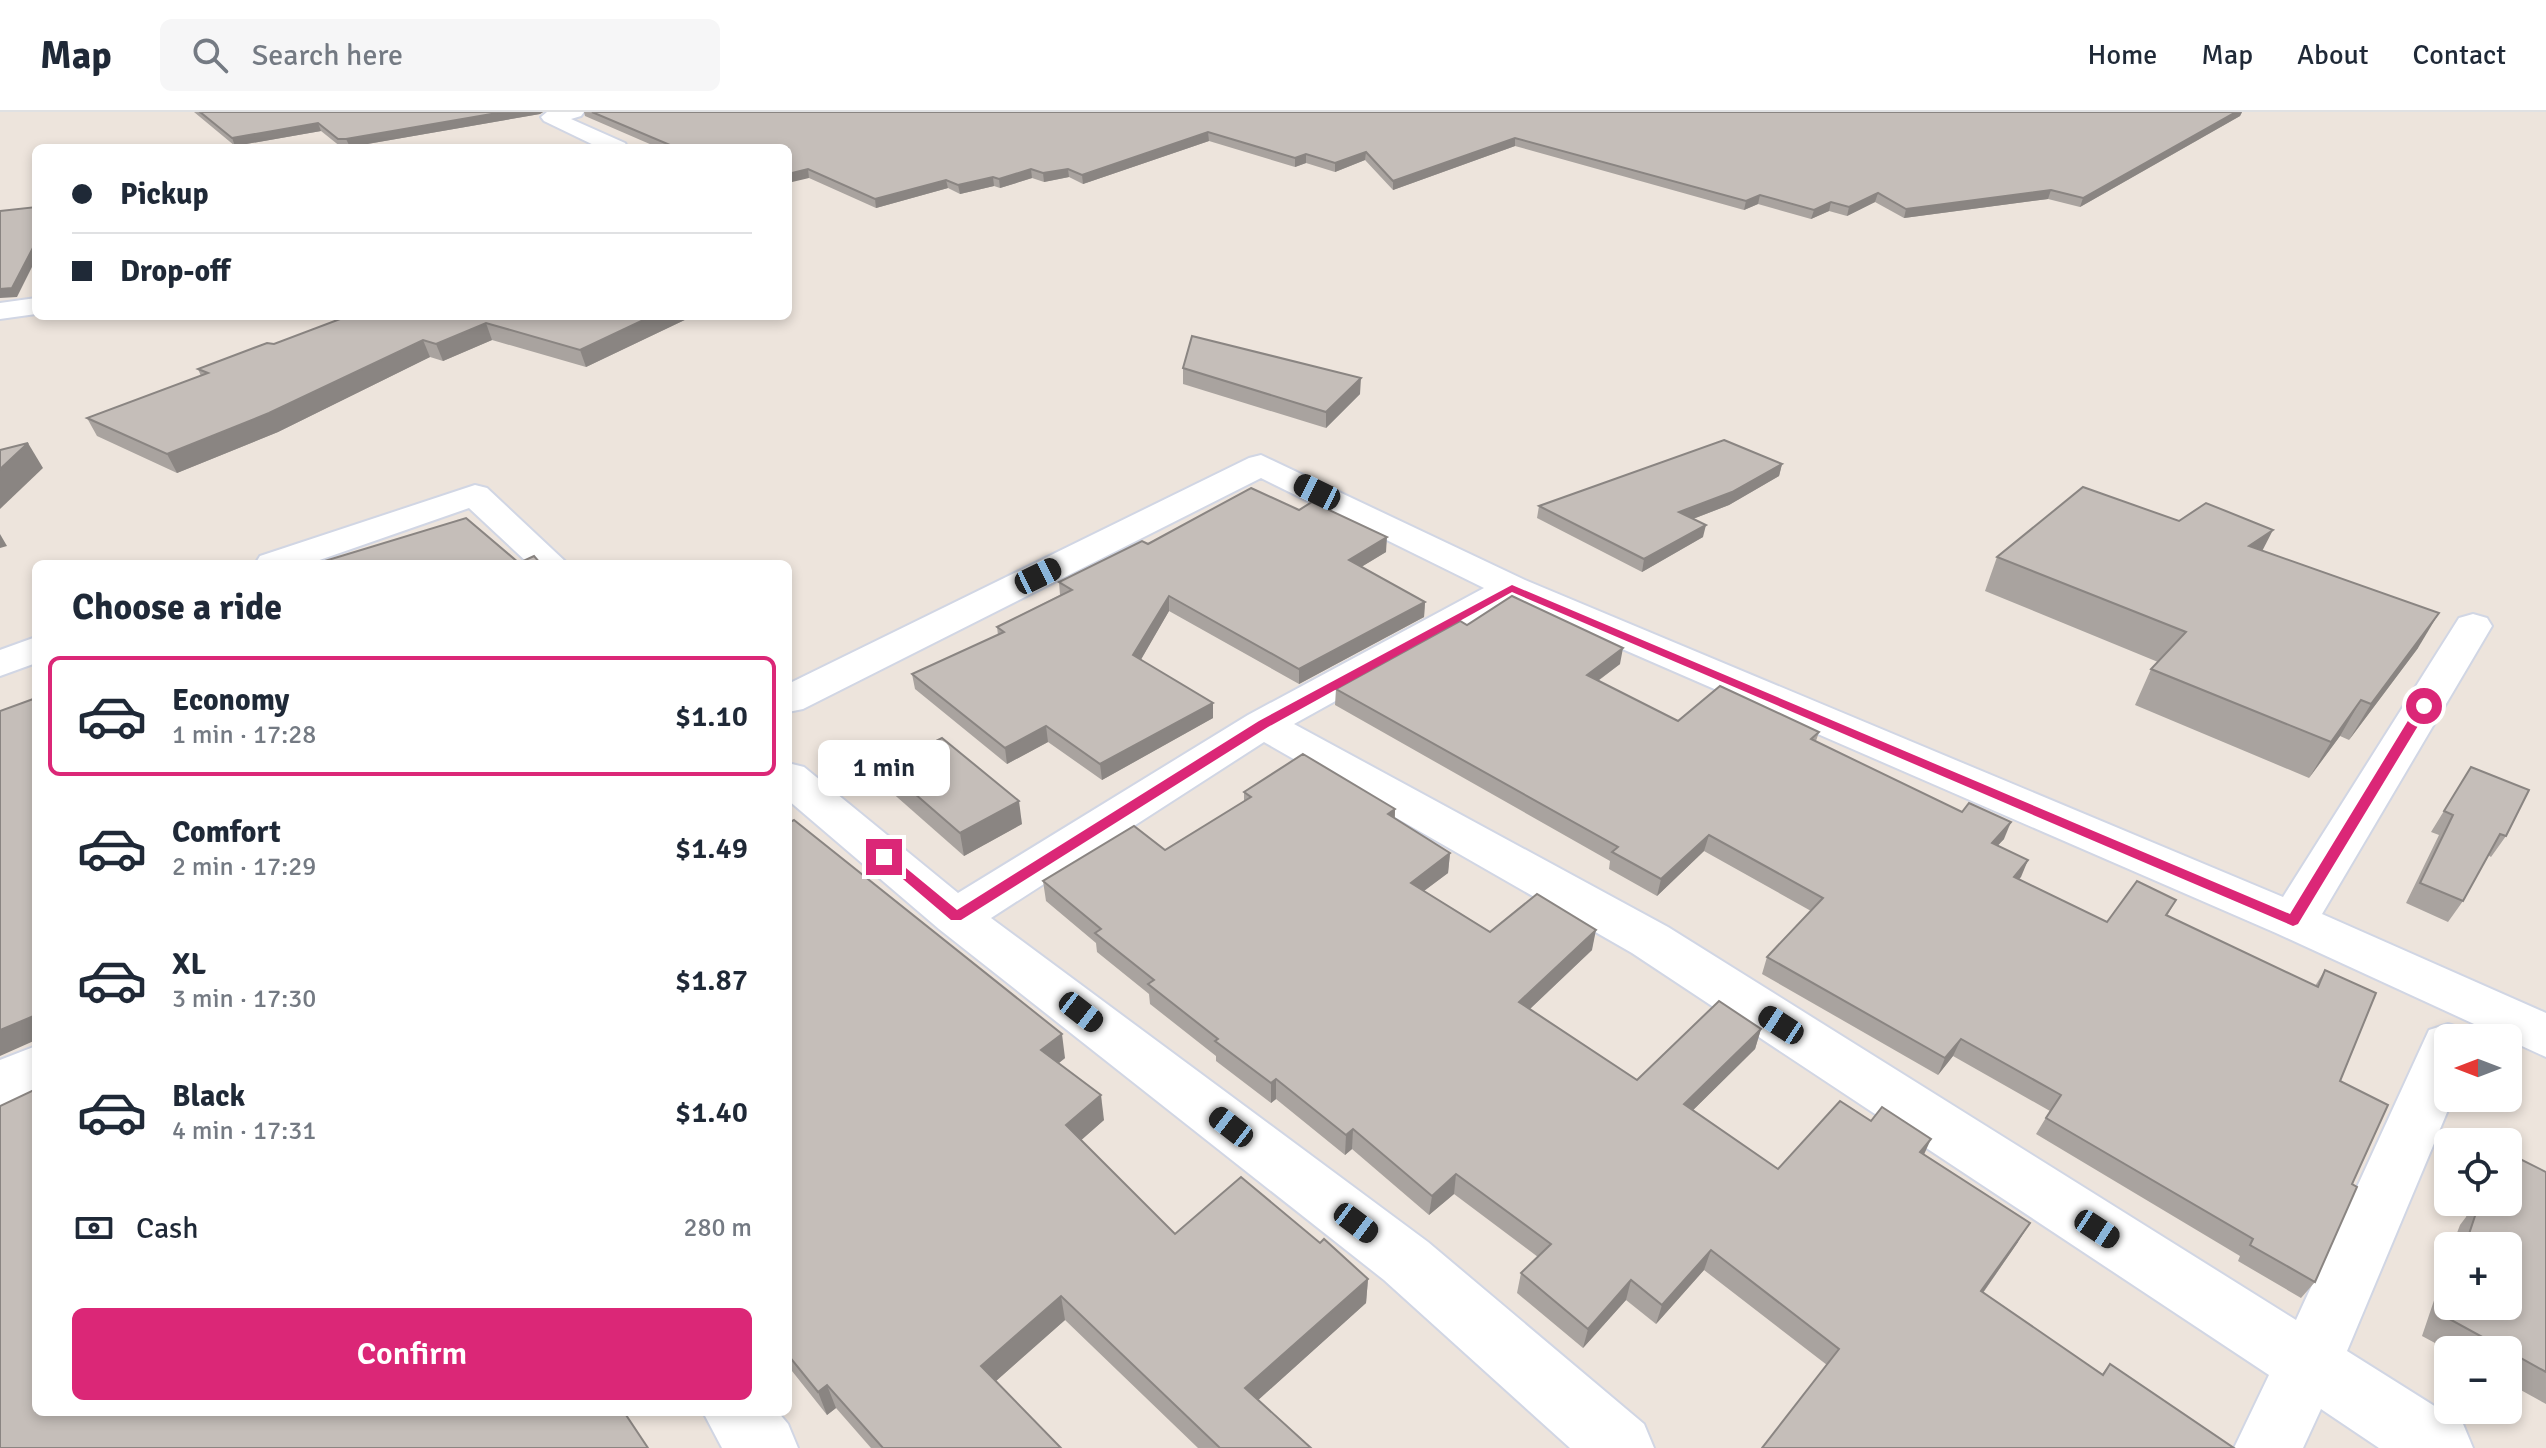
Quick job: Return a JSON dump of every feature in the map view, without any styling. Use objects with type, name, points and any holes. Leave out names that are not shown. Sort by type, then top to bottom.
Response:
[{"type":"street","points":[[574,112],[551,117],[608,144]]},
{"type":"street","points":[[0,311],[32,307]]},
{"type":"street","points":[[792,698],[1261,465],[1512,588],[2293,921],[2450,1024]]},
{"type":"street","points":[[285,560],[475,495],[546,560]]},
{"type":"street","points":[[956,917],[1263,724],[1512,588]]},
{"type":"street","points":[[2293,921],[2473,626]]},
{"type":"street","points":[[0,664],[32,651]]},
{"type":"street","points":[[1263,724],[1650,940],[2439,1448]]},
{"type":"street","points":[[792,780],[956,917],[1406,1261],[1620,1448]]},
{"type":"street","points":[[2522,1034],[2546,1036]]},
{"type":"street","points":[[0,1085],[32,1069]]},
{"type":"street","points":[[2268,1448],[2308,1366],[2434,1078]]},
{"type":"street","points":[[739,1416],[764,1448]]},
{"type":"building","points":[[200,112],[503,112],[338,139],[318,123],[232,138]]},
{"type":"building","points":[[592,112],[2236,112],[2083,198],[2051,190],[1906,209],[1878,193],[1849,207],[1831,202],[1814,210],[1760,195],[1746,201],[1515,138],[1393,181],[1366,152],[1335,163],[1306,154],[1295,158],[1208,132],[1082,175],[1068,169],[1043,173],[1031,169],[999,179],[993,177],[958,185],[946,180],[875,199],[808,169],[792,173],[792,144],[668,144]]},
{"type":"building","points":[[32,207],[32,250],[12,288],[0,289],[0,211]]},
{"type":"building","points":[[337,320],[644,320],[580,350],[486,323],[436,344],[423,340],[269,413],[167,454],[87,418],[208,373],[198,369],[267,343],[274,344]]},
{"type":"building","points":[[1192,336],[1361,378],[1326,412],[1183,368]]},
{"type":"building","points":[[1724,440],[1782,464],[1732,492],[1679,512],[1706,525],[1644,559],[1539,506]]},
{"type":"building","points":[[28,443],[0,469],[0,450]]},
{"type":"building","points":[[2083,487],[2179,521],[2206,503],[2273,530],[2249,546],[2439,613],[2371,704],[2361,700],[2331,742],[2151,669],[2186,632],[1997,557]]},
{"type":"building","points":[[1251,488],[1299,510],[1312,502],[1387,537],[1349,560],[1425,602],[1299,669],[1169,596],[1133,655],[1213,703],[1100,764],[1046,726],[1005,748],[912,674],[1004,632],[997,627],[1072,590],[1059,582],[1142,541],[1148,544]]},
{"type":"building","points":[[466,518],[515,560],[328,560]]},
{"type":"building","points":[[1512,596],[1623,648],[1587,675],[1678,721],[1720,686],[1819,732],[1811,739],[1962,812],[1969,803],[2011,822],[1992,843],[2028,860],[2014,877],[2107,922],[2137,881],[2176,900],[2166,915],[2318,987],[2325,970],[2376,993],[2340,1081],[2388,1105],[2352,1184],[2357,1187],[2315,1282],[2250,1245],[2253,1239],[2046,1118],[2061,1095],[1961,1039],[1945,1058],[1767,957],[1823,898],[1709,835],[1661,879],[1612,852],[1618,847],[1336,689],[1460,621],[1467,625]]},
{"type":"building","points":[[32,699],[32,1017],[0,1030],[0,711]]},
{"type":"building","points":[[942,738],[1019,801],[960,833],[884,767]]},
{"type":"building","points":[[1303,754],[1395,809],[1388,814],[1450,853],[1411,883],[1490,932],[1537,894],[1596,930],[1519,1002],[1637,1080],[1719,1001],[1761,1029],[1684,1104],[1778,1169],[1840,1101],[1871,1121],[1882,1107],[1931,1139],[1920,1152],[2030,1223],[1981,1291],[2103,1375],[2110,1364],[2234,1448],[1762,1448],[1839,1349],[1711,1250],[1662,1305],[1631,1280],[1588,1329],[1521,1273],[1551,1244],[1456,1174],[1432,1196],[1353,1129],[1346,1135],[1276,1079],[1271,1083],[1148,984],[1154,980],[1095,933],[1101,929],[1043,881],[1134,826],[1165,850],[1251,797],[1244,792]]},
{"type":"building","points":[[2471,767],[2529,790],[2506,836],[2500,834],[2463,901],[2420,883],[2453,815],[2444,811]]},
{"type":"building","points":[[792,821],[1062,1034],[1041,1050],[1101,1095],[1066,1125],[1175,1234],[1241,1177],[1320,1243],[1324,1239],[1368,1279],[1245,1388],[1311,1448],[1220,1448],[1061,1296],[981,1366],[1061,1448],[883,1448],[827,1385],[818,1392],[792,1360]]},
{"type":"building","points":[[32,1091],[32,1416],[627,1416],[648,1448],[0,1448],[0,1106]]},
{"type":"building","points":[[2522,1160],[2546,1172],[2546,1372],[2522,1359],[2522,1336],[2480,1336],[2451,1320],[2522,1320],[2522,1232],[2470,1232],[2475,1216],[2522,1216]]},
{"type":"route","points":[[884,857],[956,917],[1263,724],[1512,588],[2293,921],[2424,706]]}]
